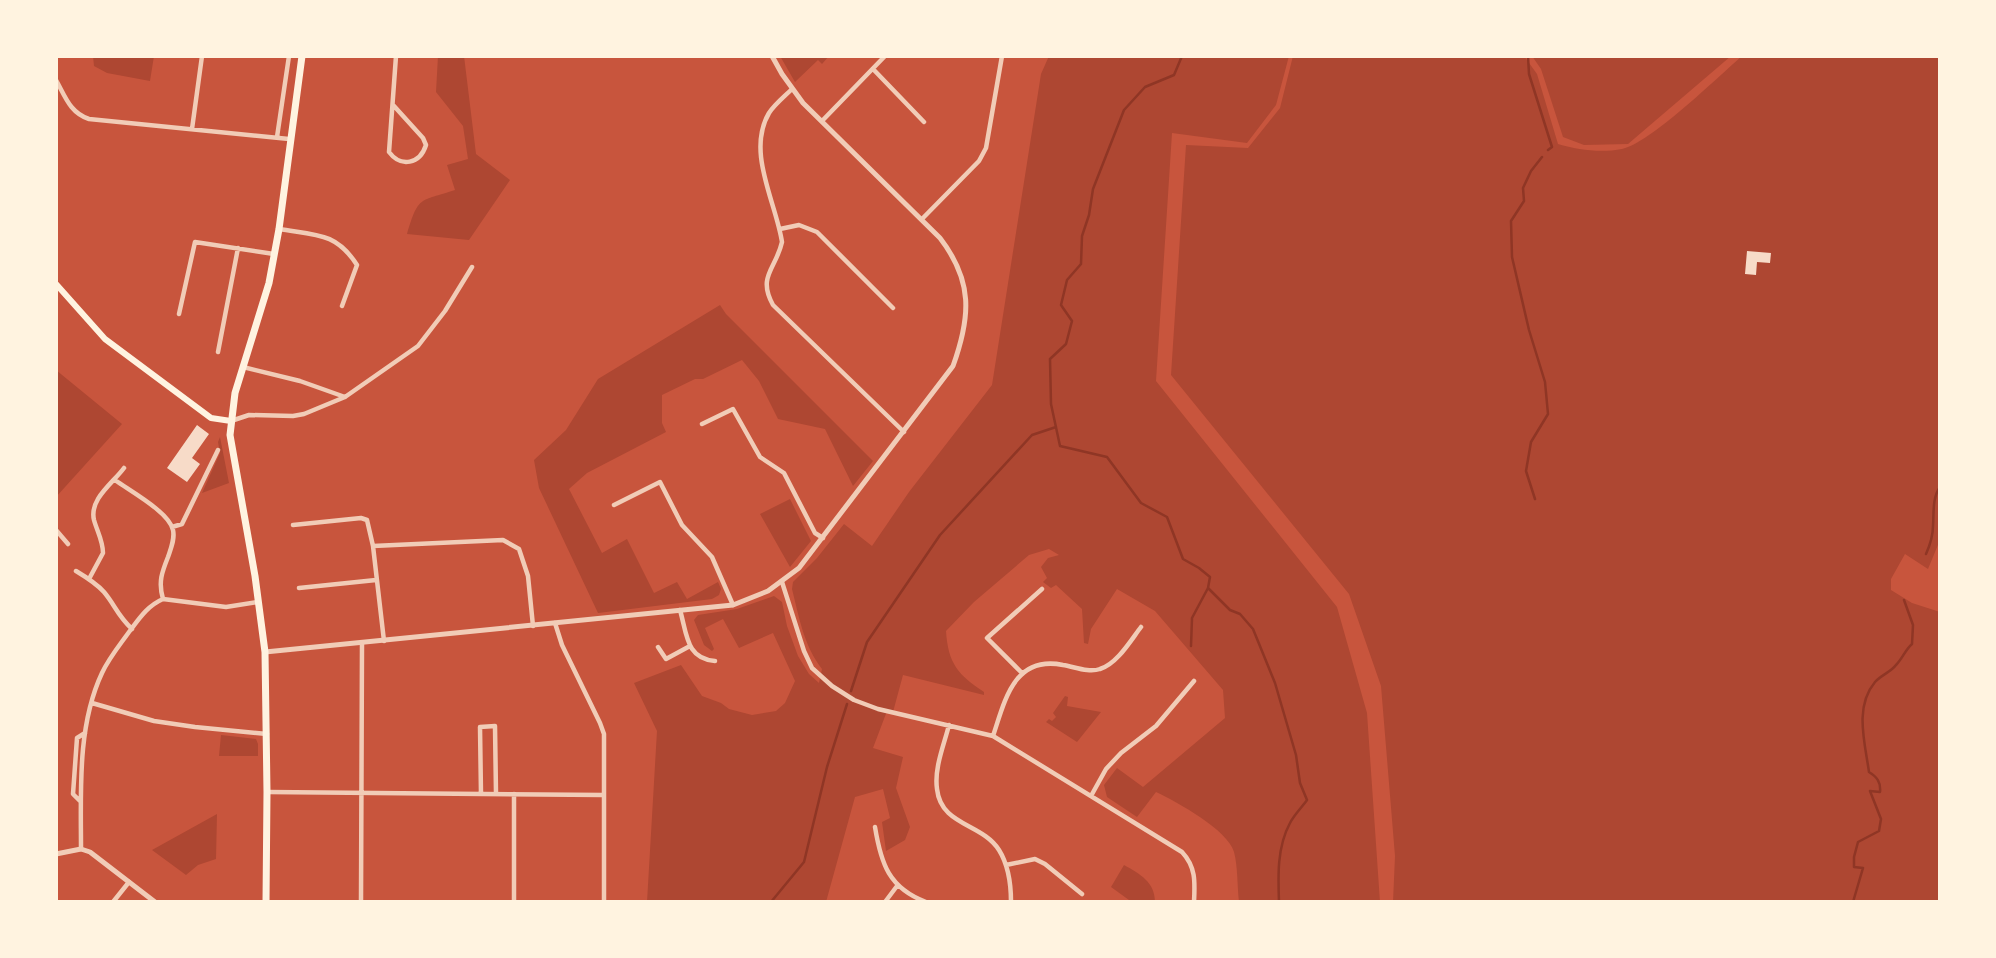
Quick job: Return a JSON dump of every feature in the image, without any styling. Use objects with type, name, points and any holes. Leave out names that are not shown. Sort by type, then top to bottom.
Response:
[{"type":"main road","points":[[266,902],[265,652],[230,435],[235,393],[258,323],[274,254],[302,56]]},
{"type":"main road","points":[[56,284],[105,339],[211,418],[231,421]]},
{"type":"street","points":[[192,129],[202,56]]},
{"type":"street","points":[[277,137],[289,56]]},
{"type":"street","points":[[394,106],[423,138],[426,145],[420,157],[412,162],[394,159],[389,152],[396,56]]},
{"type":"street","points":[[265,652],[733,605],[768,592],[799,568],[953,366],[962,342],[967,298],[952,254],[922,219],[792,89],[772,56]]},
{"type":"street","points":[[822,121],[885,56]]},
{"type":"street","points":[[922,219],[979,161],[986,148],[1002,56]]},
{"type":"street","points":[[873,69],[924,122]]},
{"type":"street","points":[[56,80],[71,107],[82,117],[289,139]]},
{"type":"street","points":[[792,89],[769,114],[760,140],[761,156],[782,242],[780,253],[768,272],[767,294],[774,305],[905,432]]},
{"type":"street","points":[[780,229],[799,225],[817,232],[893,308]]},
{"type":"street","points":[[278,229],[330,238],[347,250],[357,265],[342,306]]},
{"type":"street","points":[[179,314],[195,242],[274,254]]},
{"type":"street","points":[[218,352],[238,248]]},
{"type":"street","points":[[231,421],[249,415],[304,414],[345,397],[418,346],[445,311],[472,267]]},
{"type":"street","points":[[243,367],[300,381],[345,397]]},
{"type":"street","points":[[702,424],[733,409],[760,457],[784,473],[815,533],[823,538]]},
{"type":"street","points":[[172,527],[182,524],[218,450]]},
{"type":"street","points":[[89,579],[103,553],[94,521],[94,508],[97,500],[124,468]]},
{"type":"street","points":[[115,480],[165,516],[172,527],[173,543],[161,574],[160,589],[163,599]]},
{"type":"street","points":[[614,506],[660,482],[682,525],[712,557],[733,605]]},
{"type":"street","points":[[293,525],[361,518],[367,520],[373,546],[384,641]]},
{"type":"street","points":[[56,530],[68,544]]},
{"type":"street","points":[[373,546],[503,540],[519,549],[528,576],[533,626]]},
{"type":"street","points":[[76,571],[106,594],[118,615],[132,629]]},
{"type":"street","points":[[299,588],[376,579]]},
{"type":"street","points":[[782,582],[804,651],[813,667],[832,686],[854,700],[878,709],[993,736],[1182,852],[1194,870],[1194,902]]},
{"type":"street","points":[[1021,674],[988,638],[1042,589]]},
{"type":"street","points":[[81,849],[86,733],[92,703],[101,675],[132,629],[147,609],[163,599],[226,607],[258,602]]},
{"type":"street","points":[[680,610],[690,646],[701,660],[715,661]]},
{"type":"street","points":[[555,623],[562,645],[604,734],[604,902]]},
{"type":"street","points":[[993,736],[1010,690],[1021,674],[1050,663],[1090,671],[1102,669],[1112,662],[1142,627]]},
{"type":"street","points":[[362,643],[362,902]]},
{"type":"street","points":[[659,647],[666,659],[690,646]]},
{"type":"street","points":[[1091,796],[1106,769],[1121,753],[1156,726],[1194,681]]},
{"type":"street","points":[[92,703],[154,721],[267,734]]},
{"type":"street","points":[[949,725],[936,782],[939,802],[946,812],[986,837],[998,848],[1006,864],[1011,902]]},
{"type":"street","points":[[481,794],[480,727],[495,726],[496,794]]},
{"type":"street","points":[[267,792],[603,795]]},
{"type":"street","points":[[514,794],[514,902]]},
{"type":"street","points":[[875,827],[883,861],[897,886],[926,902]]},
{"type":"street","points":[[56,854],[81,849],[90,852],[155,902]]},
{"type":"street","points":[[1006,864],[1035,859],[1082,894]]},
{"type":"street","points":[[113,902],[129,881]]},
{"type":"street","points":[[885,902],[897,886]]},
{"type":"shaded area","points":[[93,56],[154,56],[150,81],[107,73],[94,66]]},
{"type":"shaded area","points":[[438,56],[464,56],[476,154],[510,180],[469,240],[407,234],[414,212],[422,202],[455,190],[447,165],[468,159],[463,126],[436,92]]},
{"type":"shaded area","points":[[780,56],[829,56],[822,64],[818,60],[795,82]]},
{"type":"shaded area","points":[[1049,56],[1289,56],[1276,105],[1247,143],[1172,133],[1156,381],[1337,607],[1367,713],[1380,902],[1239,902],[1234,852],[1230,844],[1212,826],[1156,792],[1137,817],[1107,797],[1104,785],[1117,768],[1143,787],[1225,718],[1223,690],[1155,611],[1117,589],[1091,629],[1088,644],[1084,643],[1082,609],[1056,585],[1051,588],[1043,582],[1047,578],[1041,567],[1048,558],[1059,555],[1049,549],[1029,555],[974,602],[946,631],[949,652],[956,667],[967,680],[984,692],[984,695],[903,675],[893,712],[887,711],[873,748],[903,757],[896,788],[910,827],[905,840],[886,851],[882,822],[890,818],[883,789],[855,797],[826,902],[647,902],[657,731],[634,683],[681,665],[702,696],[729,709],[752,715],[776,711],[785,703],[795,681],[773,633],[739,648],[723,619],[705,628],[714,649],[712,651],[704,645],[694,620],[698,615],[737,609],[774,596],[782,602],[798,656],[809,674],[819,683],[822,669],[803,631],[792,589],[793,582],[817,558],[844,524],[872,546],[909,492],[992,385],[1041,74]]},
{"type":"shaded area","points":[[1293,56],[1524,56],[1537,74],[1558,144],[1598,151],[1622,149],[1649,135],[1742,56],[1940,56],[1940,540],[1928,569],[1905,554],[1891,579],[1891,590],[1912,603],[1940,612],[1940,902],[1393,902],[1395,856],[1381,686],[1349,594],[1171,375],[1186,145],[1248,148],[1280,108]]},
{"type":"shaded area","points":[[1532,56],[1731,56],[1628,144],[1584,145],[1563,137],[1541,69]]},
{"type":"shaded area","points":[[720,305],[873,461],[853,486],[825,429],[778,419],[759,381],[742,360],[662,395],[662,423],[666,432],[587,473],[569,489],[602,553],[627,539],[654,593],[677,582],[687,599],[718,582],[721,589],[719,595],[712,599],[598,613],[539,488],[534,460],[566,430],[598,379]]},
{"type":"shaded area","points":[[56,370],[122,424],[56,497]]},
{"type":"shaded area","points":[[220,437],[229,483],[202,493],[220,453]]},
{"type":"shaded area","points":[[790,499],[811,541],[790,567],[760,514]]},
{"type":"shaded area","points":[[1065,696],[1068,697],[1067,706],[1101,712],[1077,742],[1046,722],[1056,717],[1053,713]]},
{"type":"shaded area","points":[[221,735],[256,739],[258,756],[219,756]]},
{"type":"shaded area","points":[[217,814],[216,859],[198,865],[186,875],[152,850]]},
{"type":"shaded area","points":[[1124,865],[1141,875],[1149,884],[1155,902],[1128,902],[1129,900],[1111,887]]},
{"type":"building","points":[[1747,251],[1771,253],[1770,263],[1757,262],[1756,275],[1745,274]]},
{"type":"building","points":[[197,425],[209,434],[192,458],[200,464],[187,482],[167,468]]},
{"type":"waterway","points":[[1182,56],[1174,75],[1145,87],[1124,110],[1093,189],[1082,236],[1081,264],[1067,280],[1061,305],[1072,321],[1066,344],[1050,359],[1051,404],[1060,446],[1107,457],[1141,503],[1167,517],[1183,559],[1210,577],[1208,588],[1230,610],[1240,614],[1253,629],[1275,683],[1296,755],[1300,783],[1307,800],[1292,820],[1283,842],[1279,902]]},
{"type":"waterway","points":[[1528,56],[1529,74],[1552,147],[1548,150]]},
{"type":"waterway","points":[[1535,499],[1526,471],[1531,442],[1548,414],[1545,382],[1529,330],[1512,257],[1511,221],[1524,201],[1523,188],[1531,171],[1542,157]]},
{"type":"waterway","points":[[851,691],[867,642],[940,535],[1032,435],[1056,427]]},
{"type":"waterway","points":[[1926,554],[1932,533],[1937,491],[1940,487]]},
{"type":"waterway","points":[[1191,646],[1192,618],[1208,588]]},
{"type":"waterway","points":[[1853,902],[1863,868],[1854,867],[1858,842],[1879,831],[1881,819],[1870,791],[1880,792],[1880,788],[1878,780],[1869,772],[1863,714],[1869,692],[1875,682],[1894,667],[1912,644],[1913,625],[1904,600]]},
{"type":"waterway","points":[[771,902],[804,862],[827,767],[847,704]]}]
